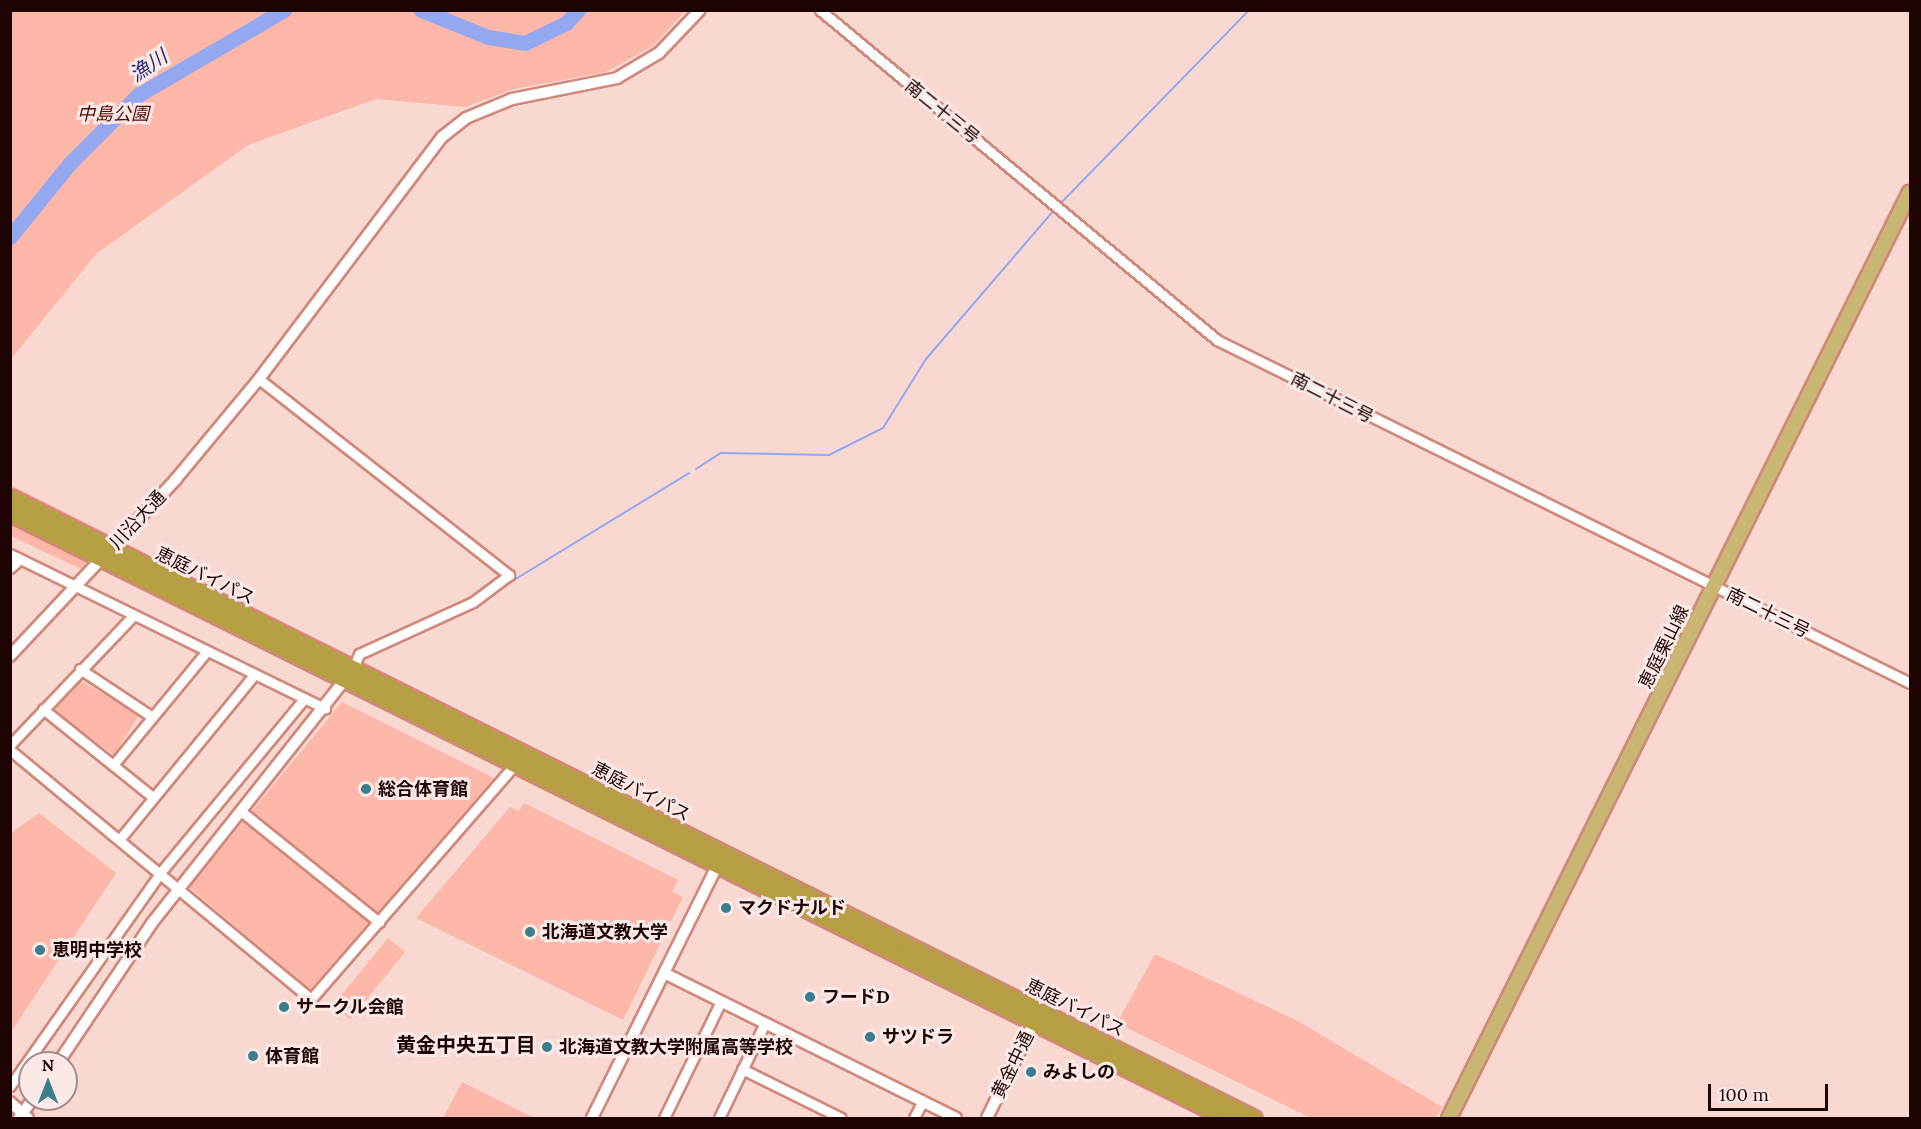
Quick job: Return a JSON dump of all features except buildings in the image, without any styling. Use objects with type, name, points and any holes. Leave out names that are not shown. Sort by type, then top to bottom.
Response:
[{"type":"highway","name":"恵庭バイパス","points":[[10,497],[105,555]]},
{"type":"highway","name":"恵庭バイパス","points":[[10,513],[105,555],[1036,1017],[1254,1119]]},
{"type":"highway","name":"恵庭バイパス","points":[[349,676],[515,764],[720,860]]},
{"type":"highway","name":"恵庭バイパス","points":[[1036,1017],[1226,1119]]},
{"type":"main road","name":"恵庭栗山線","points":[[1449,1119],[1911,192]]},
{"type":"street","name":"川沿大通","points":[[10,656],[76,588],[259,379],[449,131],[512,99],[617,78],[658,53],[700,10]]},
{"type":"street","name":"南二十三号","points":[[820,10],[1217,340],[1911,683]]},
{"type":"street","points":[[66,1051],[180,889],[325,708],[349,676],[360,654],[465,606],[509,575],[259,379]]},
{"type":"street","points":[[10,568],[15,556],[254,676],[325,708]]},
{"type":"street","points":[[10,745],[133,616]]},
{"type":"street","points":[[113,765],[206,652]]},
{"type":"street","points":[[80,669],[151,716]]},
{"type":"street","points":[[119,840],[254,676]]},
{"type":"street","points":[[10,1086],[160,873],[303,700]]},
{"type":"street","points":[[44,709],[153,797]]},
{"type":"street","points":[[10,750],[311,999],[515,764]]},
{"type":"street","points":[[242,812],[379,922]]},
{"type":"street","points":[[597,1117],[720,860]]},
{"type":"street","points":[[664,973],[956,1119]]},
{"type":"street","points":[[664,1119],[721,1001]]},
{"type":"street","name":"黄金中通","points":[[987,1119],[1036,1017]]},
{"type":"street","points":[[721,1118],[765,1023]]},
{"type":"street","points":[[742,1069],[841,1119]]},
{"type":"street","points":[[10,1102],[23,1117]]},
{"type":"street","points":[[914,1119],[922,1102]]},
{"type":"green space","name":"中島公園","points":[[11,10],[685,11],[653,46],[606,72],[514,89],[465,107],[376,99],[248,145],[96,254],[11,359]]},
{"type":"green space","points":[[11,485],[108,534],[81,569],[11,536]]},
{"type":"green space","points":[[78,679],[139,715],[114,755],[54,711]]},
{"type":"green space","points":[[342,702],[494,778],[310,990],[189,887]]},
{"type":"green space","points":[[524,803],[678,880],[672,892],[683,897],[623,1020],[416,918],[510,807],[519,811]]},
{"type":"green space","name":"恵明中学校","points":[[39,813],[116,873],[11,1032],[11,833]]},
{"type":"green space","points":[[388,938],[405,952],[350,1019],[333,1006]]},
{"type":"green space","points":[[1155,954],[1298,1021],[1442,1107],[1436,1118],[1311,1118],[1117,1023]]},
{"type":"green space","points":[[462,1082],[534,1118],[443,1118]]},
{"type":"waterway","name":"漁川","points":[[10,237],[70,163],[138,95],[284,10]]},
{"type":"waterway","name":"漁川","points":[[421,10],[488,37],[525,43],[566,23],[578,10]]},
{"type":"waterway","points":[[1058,206],[1249,10]]},
{"type":"waterway","points":[[696,469],[721,453],[829,455],[883,428],[926,359],[1054,210]]},
{"type":"waterway","points":[[491,594],[689,473]]},
{"type":"waterway","points":[[382,650],[460,613]]},
{"type":"place","name":"総合体育館","points":[[366,789]]},
{"type":"place","name":"マクドナルド","points":[[726,908]]},
{"type":"place","name":"北海道文教大学","points":[[530,932]]},
{"type":"place","name":"恵明中学校","points":[[40,950]]},
{"type":"place","name":"フードD","points":[[810,997]]},
{"type":"place","name":"サークル会館","points":[[284,1007]]},
{"type":"place","name":"サツドラ","points":[[870,1037]]},
{"type":"place","name":"北海道文教大学附属高等学校","points":[[547,1047]]},
{"type":"place","name":"体育館","points":[[253,1056]]},
{"type":"place","name":"みよしの","points":[[1031,1072]]},
{"type":"district","name":"黄金中央五丁目","points":[[466,1044]]}]
